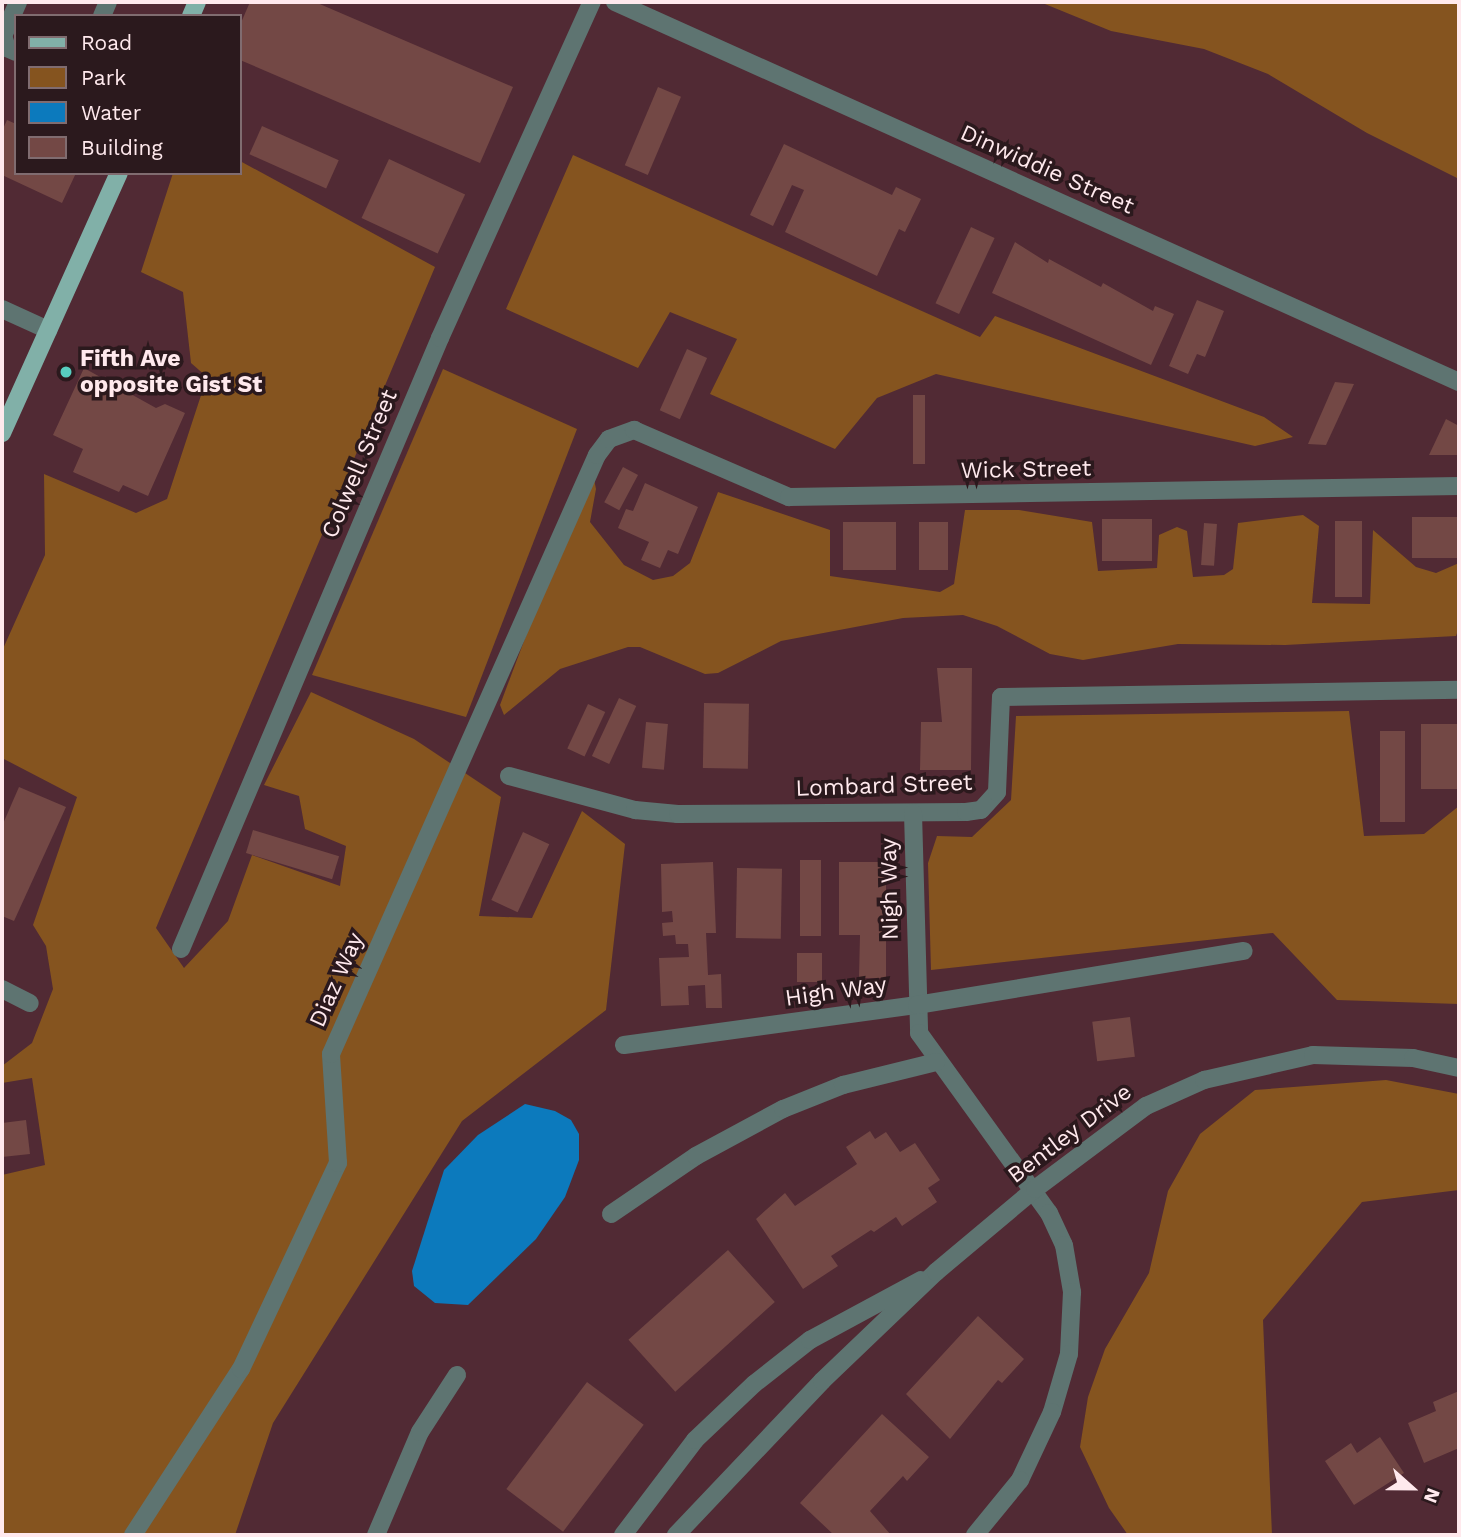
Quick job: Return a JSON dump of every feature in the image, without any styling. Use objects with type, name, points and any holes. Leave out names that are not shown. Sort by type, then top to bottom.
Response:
[{"type":"main road","points":[[2,433],[118,175]]},
{"type":"street","points":[[14,51],[7,48],[3,36],[19,2]]},
{"type":"street","name":"Colwell Street","points":[[181,949],[440,338],[592,2]]},
{"type":"street","name":"Dinwiddie Street","points":[[615,2],[1459,382]]},
{"type":"street","points":[[2,309],[48,330]]},
{"type":"street","name":"Wick Street","points":[[609,439],[634,430],[789,497],[1459,486]]},
{"type":"street","name":"Diaz Way","points":[[133,1535],[242,1369],[338,1163],[331,1054],[597,455],[609,439]]},
{"type":"street","name":"Lombard Street","points":[[509,776],[635,810],[678,814],[913,813],[981,810],[991,803],[997,785],[1001,697],[1459,690]]},
{"type":"street","name":"Nigh Way","points":[[913,813],[917,1005]]},
{"type":"street","points":[[917,1005],[1244,951]]},
{"type":"street","points":[[2,989],[30,1003]]},
{"type":"street","name":"High Way","points":[[624,1045],[917,1005],[919,1033],[936,1062],[1035,1189],[1063,1245],[1072,1292],[1069,1354],[1052,1412],[1020,1480],[975,1535]]},
{"type":"street","name":"Bentley Drive","points":[[676,1535],[822,1381],[936,1272],[1035,1189],[1146,1106],[1204,1080],[1313,1055],[1413,1058],[1459,1068]]},
{"type":"street","points":[[611,1214],[696,1156],[783,1109],[843,1085],[936,1062]]},
{"type":"street","name":"Bentley Drive","points":[[622,1535],[695,1440],[754,1384],[810,1340],[936,1272]]},
{"type":"street","points":[[376,1535],[420,1432],[457,1375]]},
{"type":"green space","points":[[1040,2],[1459,2],[1459,179],[1367,133],[1268,74],[1204,49],[1111,31]]},
{"type":"green space","points":[[573,155],[980,337],[995,316],[1264,417],[1293,437],[1255,446],[936,374],[877,398],[835,449],[710,394],[737,339],[670,312],[638,368],[506,309]]},
{"type":"green space","points":[[242,162],[435,267],[156,928],[184,968],[228,921],[252,855],[340,886],[346,846],[305,829],[299,796],[264,785],[311,692],[414,739],[501,797],[479,916],[532,918],[582,811],[625,844],[606,1010],[462,1121],[273,1423],[235,1535],[2,1535],[2,1175],[45,1165],[32,1078],[2,1083],[2,1066],[32,1043],[53,989],[46,946],[33,925],[77,797],[2,758],[2,651],[45,555],[44,474],[136,513],[167,499],[207,377],[191,363],[183,292],[141,272],[172,175],[242,175]]},
{"type":"green space","points":[[443,369],[577,429],[466,717],[312,675]]},
{"type":"green space","points":[[594,479],[596,489],[590,522],[624,565],[653,580],[673,576],[690,563],[718,492],[830,530],[830,576],[940,592],[954,584],[965,510],[1019,510],[1092,522],[1098,571],[1157,568],[1159,535],[1177,527],[1187,531],[1193,577],[1224,575],[1233,569],[1238,523],[1303,515],[1319,526],[1312,603],[1370,604],[1373,530],[1416,567],[1436,573],[1459,563],[1459,627],[1456,636],[1285,645],[1178,644],[1083,660],[1050,654],[997,626],[963,615],[903,618],[781,641],[718,673],[705,674],[640,647],[628,647],[560,669],[504,715],[500,705],[579,494]]},
{"type":"green space","points":[[1349,711],[1364,836],[1424,834],[1459,806],[1459,1004],[1337,1000],[1273,933],[931,970],[928,863],[937,836],[972,837],[1011,800],[1016,716]]},
{"type":"green space","points":[[1386,1080],[1459,1094],[1459,1190],[1362,1202],[1263,1320],[1272,1535],[1128,1535],[1109,1508],[1080,1447],[1088,1397],[1105,1349],[1149,1273],[1168,1191],[1200,1134],[1255,1090]]},
{"type":"water","points":[[525,1104],[555,1111],[571,1120],[579,1134],[579,1160],[565,1197],[536,1239],[468,1305],[435,1303],[414,1286],[412,1271],[444,1170],[478,1135]]},
{"type":"building","points":[[250,2],[315,2],[513,87],[480,163],[242,61],[242,20]]},
{"type":"building","points":[[658,87],[681,97],[648,175],[625,165]]},
{"type":"building","points":[[7,120],[14,123],[14,175],[75,175],[62,203],[2,175],[2,131]]},
{"type":"building","points":[[262,126],[339,160],[326,188],[249,154]]},
{"type":"building","points":[[784,144],[892,195],[896,187],[921,199],[905,232],[899,229],[877,276],[785,232],[804,190],[792,185],[773,226],[750,215]]},
{"type":"building","points":[[389,159],[465,194],[438,253],[362,218]]},
{"type":"building","points":[[971,227],[995,238],[959,314],[936,303]]},
{"type":"building","points":[[1015,242],[1048,263],[1049,259],[1101,287],[1103,283],[1153,311],[1155,306],[1174,314],[1151,365],[992,293]]},
{"type":"building","points":[[1197,300],[1224,311],[1205,357],[1197,354],[1188,374],[1169,366]]},
{"type":"building","points":[[687,349],[707,358],[680,419],[660,410]]},
{"type":"building","points":[[84,368],[156,408],[165,404],[185,413],[148,496],[123,485],[119,492],[73,472],[83,449],[53,435]]},
{"type":"building","points":[[1335,382],[1354,384],[1326,445],[1308,444]]},
{"type":"building","points":[[913,395],[925,395],[925,464],[913,464]]},
{"type":"building","points":[[1446,419],[1459,426],[1459,455],[1429,455]]},
{"type":"building","points":[[623,467],[638,475],[619,510],[604,502]]},
{"type":"building","points":[[645,483],[698,507],[678,554],[668,550],[660,568],[641,560],[649,542],[618,528],[626,509],[633,511]]},
{"type":"building","points":[[1412,517],[1459,517],[1459,558],[1412,558]]},
{"type":"building","points":[[1102,519],[1152,519],[1152,561],[1102,561]]},
{"type":"building","points":[[1335,521],[1362,521],[1362,597],[1335,597]]},
{"type":"building","points":[[843,522],[896,522],[896,570],[843,570]]},
{"type":"building","points":[[919,522],[948,522],[948,570],[919,570]]},
{"type":"building","points":[[1204,523],[1217,524],[1214,566],[1201,565]]},
{"type":"building","points":[[937,668],[972,668],[971,770],[920,770],[921,722],[942,722]]},
{"type":"building","points":[[619,698],[636,706],[609,764],[592,756]]},
{"type":"building","points":[[704,703],[749,704],[748,769],[703,768]]},
{"type":"building","points":[[588,704],[605,712],[585,756],[567,748]]},
{"type":"building","points":[[646,722],[668,724],[664,770],[642,768]]},
{"type":"building","points":[[1421,724],[1459,724],[1459,789],[1421,789]]},
{"type":"building","points":[[1380,731],[1405,731],[1405,822],[1380,822]]},
{"type":"building","points":[[19,787],[66,807],[14,921],[2,916],[2,826]]},
{"type":"building","points":[[253,830],[339,856],[332,879],[246,853]]},
{"type":"building","points":[[523,832],[549,844],[518,912],[491,900]]},
{"type":"building","points":[[800,860],[821,860],[821,936],[800,936]]},
{"type":"building","points":[[713,862],[716,933],[706,933],[708,975],[721,974],[722,1008],[706,1008],[705,985],[688,986],[689,1005],[661,1006],[659,958],[689,957],[688,944],[676,944],[675,935],[663,936],[662,923],[673,922],[672,911],[662,912],[661,864]]},
{"type":"building","points":[[839,862],[886,862],[886,978],[859,978],[860,935],[839,935]]},
{"type":"building","points":[[737,868],[782,869],[781,939],[736,938]]},
{"type":"building","points":[[797,953],[822,953],[822,982],[797,982]]},
{"type":"building","points":[[1130,1017],[1135,1057],[1097,1061],[1092,1022]]},
{"type":"building","points":[[26,1120],[30,1154],[2,1157],[2,1123]]},
{"type":"building","points":[[870,1131],[875,1139],[886,1132],[900,1152],[915,1143],[940,1180],[928,1188],[937,1202],[902,1226],[896,1217],[874,1232],[871,1230],[831,1256],[838,1266],[803,1289],[756,1219],[785,1193],[795,1206],[857,1164],[846,1147]]},
{"type":"building","points":[[728,1250],[775,1302],[675,1392],[628,1340]]},
{"type":"building","points":[[978,1316],[1024,1359],[1002,1383],[998,1380],[950,1439],[906,1394]]},
{"type":"building","points":[[587,1382],[644,1425],[563,1532],[506,1489]]},
{"type":"building","points":[[1459,1391],[1459,1448],[1424,1463],[1408,1423],[1436,1411],[1433,1402]]},
{"type":"building","points":[[882,1414],[929,1457],[907,1481],[903,1476],[870,1511],[891,1535],[834,1535],[800,1503]]},
{"type":"building","points":[[1380,1437],[1404,1473],[1354,1505],[1325,1461],[1351,1443],[1357,1453]]},
{"type":"place","name":"Fifth Ave opposite Gist St","points":[[66,372]]}]
